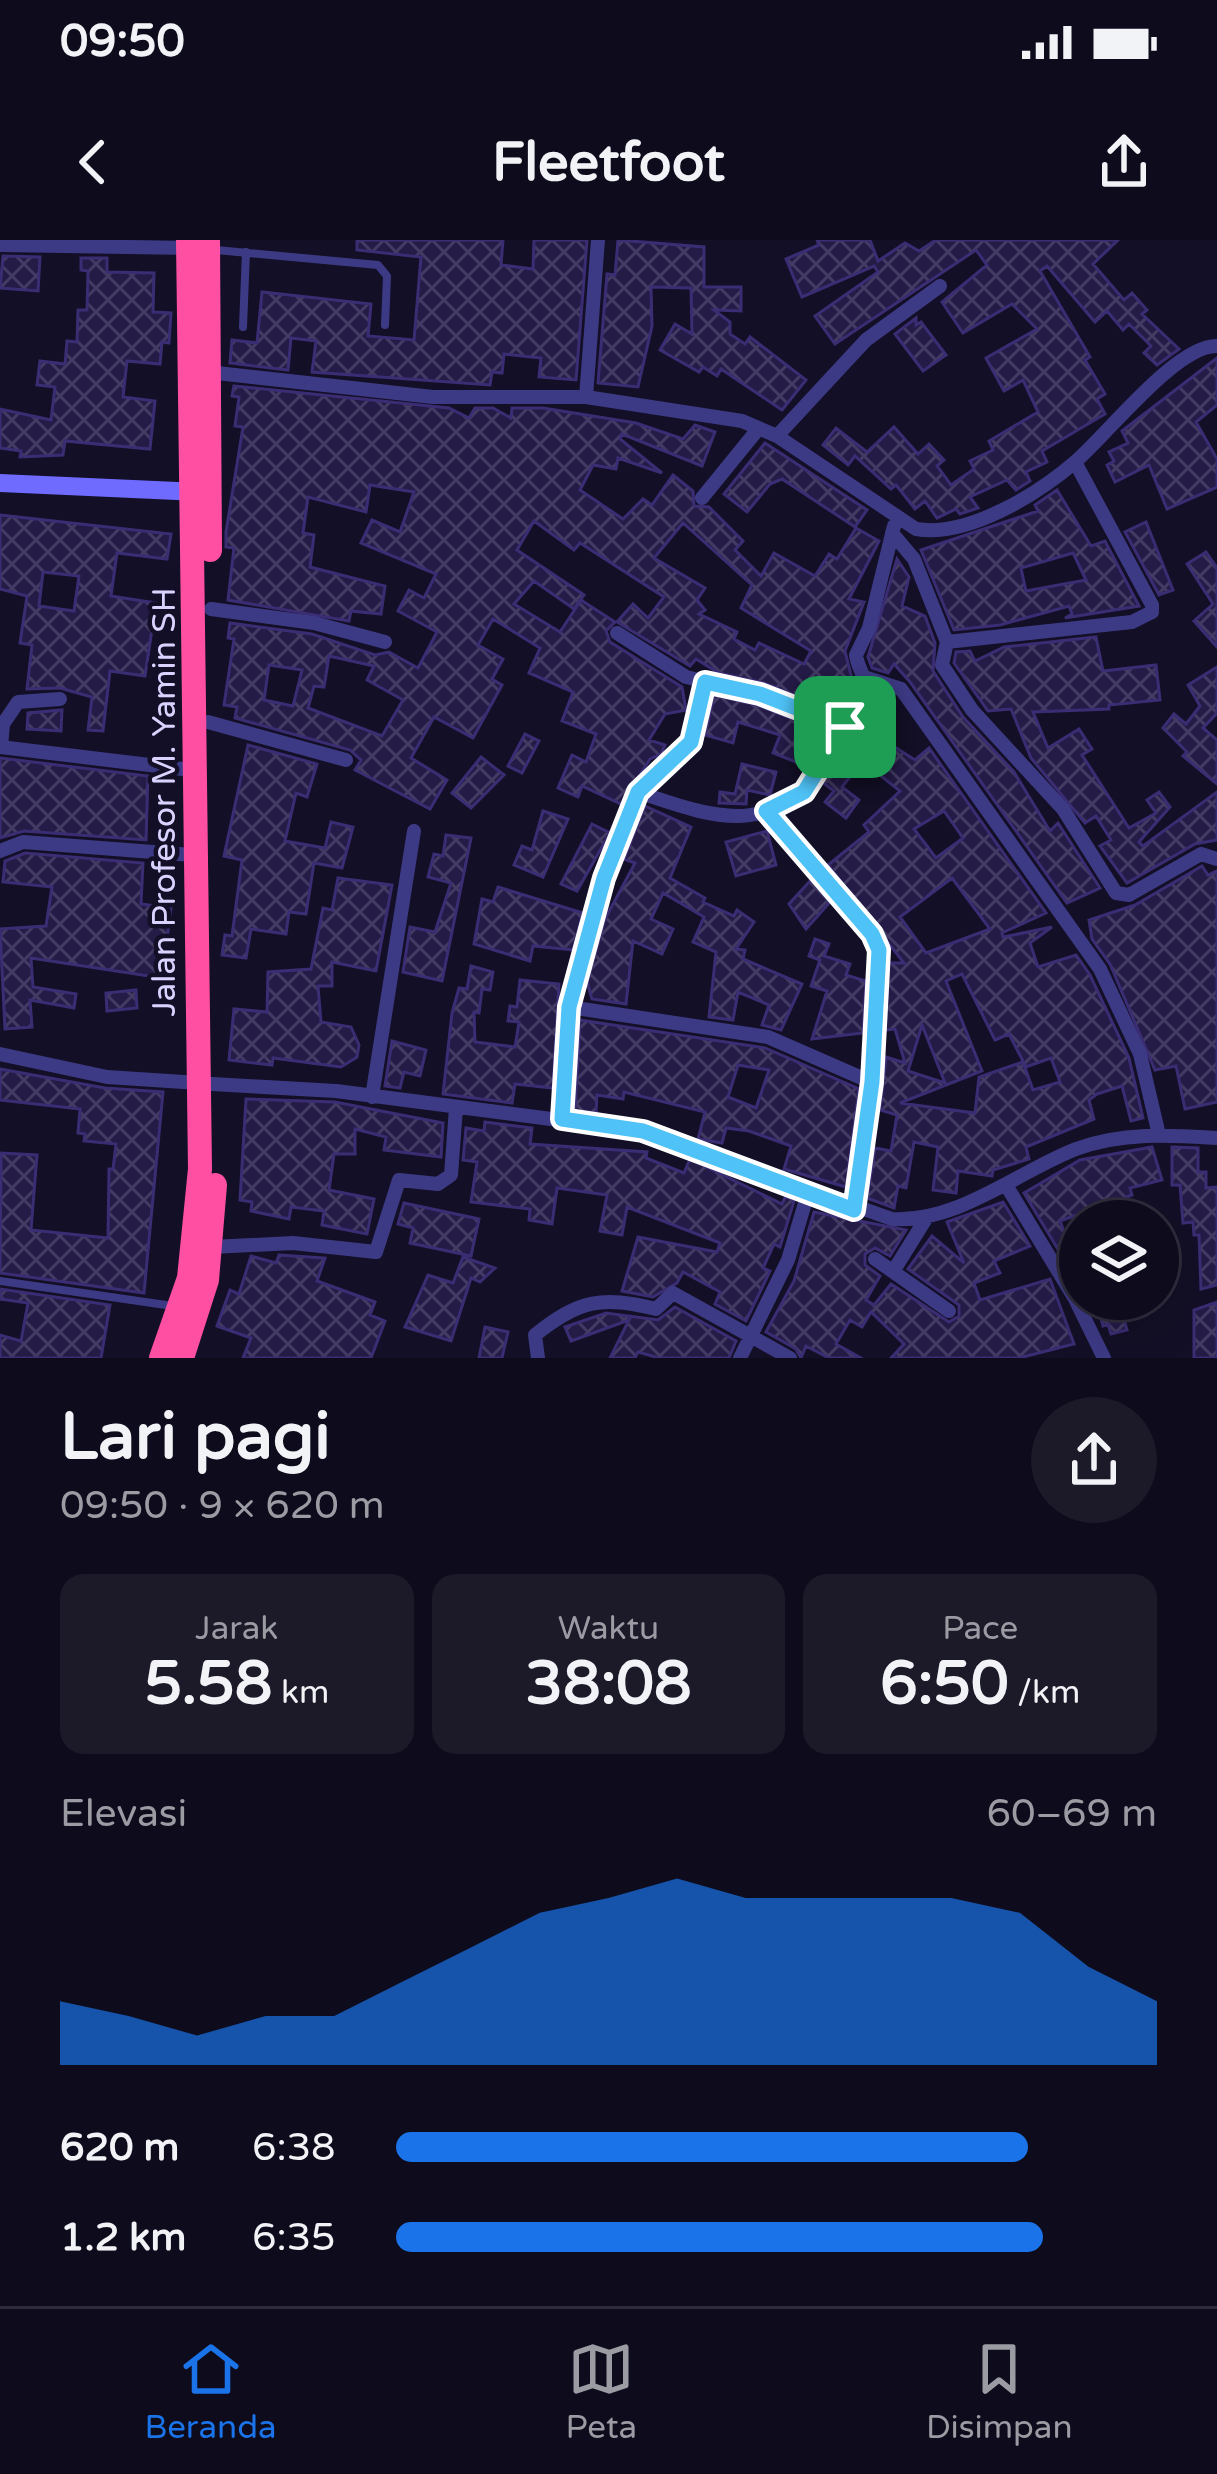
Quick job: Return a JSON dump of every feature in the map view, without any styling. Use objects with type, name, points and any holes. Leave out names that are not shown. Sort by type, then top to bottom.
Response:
[{"type":"highway","name":"Jalan Profesor M. Yamin SH","points":[[198,244],[208,372],[191,770],[192,856],[200,908]]},
{"type":"highway","name":"Jalan Profesor M. Yamin SH","points":[[182,1358],[200,1310],[212,1247],[200,908],[211,609],[201,492],[198,244]]},
{"type":"highway","name":"Jalan Profesor M. Yamin SH","points":[[161,1358],[180,1307],[197,1223],[206,1083]]},
{"type":"main road","points":[[0,483],[201,492]]},
{"type":"street","points":[[586,397],[598,240]]},
{"type":"street","points":[[0,245],[198,244]]},
{"type":"street","points":[[777,436],[866,340],[940,286]]},
{"type":"street","points":[[208,372],[433,397],[586,397],[707,414],[777,436],[923,530],[960,526],[1024,496],[1075,462],[1163,377],[1204,347],[1217,346]]},
{"type":"street","points":[[702,499],[760,428]]},
{"type":"street","points":[[947,642],[1102,628],[1152,612],[1075,462]]},
{"type":"street","points":[[638,792],[720,815],[766,811],[804,792],[864,698],[864,677],[856,655],[868,628],[897,515]]},
{"type":"street","points":[[892,533],[914,559],[947,642],[942,665],[962,695],[1063,809],[1116,893],[1129,895],[1201,854],[1217,860]]},
{"type":"street","points":[[211,609],[314,623],[385,642]]},
{"type":"street","points":[[617,633],[665,668],[760,694],[845,727]]},
{"type":"street","points":[[864,677],[901,689],[1087,946],[1140,1054],[1160,1135]]},
{"type":"street","points":[[562,1119],[569,1007],[604,878],[638,792],[691,742],[705,682]]},
{"type":"street","points":[[60,699],[18,702],[4,724],[1,747],[191,770]]},
{"type":"street","points":[[208,722],[346,760]]},
{"type":"street","points":[[766,811],[878,945],[872,1082],[854,1210]]},
{"type":"street","points":[[376,1097],[414,831]]},
{"type":"street","points":[[0,851],[23,842],[192,856]]},
{"type":"street","points":[[569,1007],[768,1037],[872,1082]]},
{"type":"street","points":[[0,1054],[107,1076],[376,1097],[643,1131],[892,1220],[927,1217],[1079,1148],[1160,1135],[1217,1138]]},
{"type":"street","points":[[212,1247],[292,1243],[376,1252],[398,1182],[438,1184],[451,1175],[456,1108]]},
{"type":"street","points":[[1006,1185],[1075,1299],[1103,1358]]},
{"type":"street","points":[[740,1358],[788,1260],[808,1192]]},
{"type":"street","points":[[894,1270],[927,1217]]},
{"type":"street","points":[[875,1258],[950,1312]]},
{"type":"street","points":[[538,1358],[535,1335],[602,1299],[626,1299],[656,1309],[669,1294],[677,1294],[790,1358]]},
{"type":"lane","points":[[198,244],[381,267],[387,276],[385,325]]},
{"type":"lane","points":[[243,326],[245,252]]},
{"type":"lane","points":[[0,1281],[180,1307]]},
{"type":"building","points":[[357,240],[503,240],[501,265],[533,269],[534,240],[587,240],[576,380],[539,377],[541,358],[504,354],[502,373],[492,372],[490,385],[312,372],[316,341],[291,338],[288,370],[230,363],[232,340],[257,343],[262,292],[371,304],[368,336],[414,340],[421,257],[357,250]]},
{"type":"building","points":[[618,240],[704,247],[704,287],[741,287],[741,311],[714,310],[730,322],[730,334],[745,344],[750,337],[806,380],[782,410],[721,369],[717,376],[703,367],[699,372],[660,350],[675,324],[692,334],[691,288],[651,287],[652,326],[638,387],[598,383],[607,274],[615,275]]},
{"type":"building","points":[[817,240],[870,240],[878,261],[905,243],[919,251],[936,240],[1118,240],[1093,264],[1124,300],[1132,293],[1147,310],[1142,314],[1179,349],[1157,365],[1144,353],[1151,346],[1129,324],[1123,330],[1107,311],[1095,322],[1047,266],[1040,271],[1090,357],[1085,360],[1105,394],[1097,399],[1105,414],[1042,451],[1047,462],[1026,472],[1030,481],[1016,490],[1007,480],[970,497],[978,508],[960,514],[956,509],[937,518],[925,501],[915,509],[896,485],[891,489],[855,456],[848,465],[823,445],[836,428],[867,452],[894,427],[918,454],[929,444],[944,460],[937,466],[951,485],[974,469],[970,461],[993,450],[989,441],[1038,412],[1023,380],[1004,391],[986,358],[1037,329],[1012,304],[963,333],[942,302],[987,265],[976,250],[835,344],[815,316],[878,272],[874,266],[802,297],[786,259],[819,245]]},
{"type":"building","points":[[3,256],[40,257],[38,291],[0,288]]},
{"type":"building","points":[[81,258],[107,258],[107,272],[154,273],[153,312],[171,313],[169,343],[162,342],[160,364],[127,361],[123,397],[155,401],[150,449],[65,441],[63,455],[20,457],[21,451],[0,448],[0,409],[51,420],[55,387],[37,385],[40,361],[65,364],[67,341],[77,342],[78,310],[87,310],[88,271],[81,270]]},
{"type":"building","points":[[916,318],[916,325],[921,322],[946,355],[923,371],[895,334]]},
{"type":"building","points":[[1217,358],[1217,405],[1196,422],[1217,459],[1217,487],[1167,509],[1149,465],[1115,482],[1107,465],[1114,461],[1109,452],[1128,443],[1122,431]]},
{"type":"building","points":[[234,386],[449,408],[469,418],[475,408],[493,408],[511,418],[512,408],[543,408],[636,423],[683,439],[695,425],[715,432],[702,466],[622,434],[620,439],[662,473],[618,458],[616,469],[593,465],[580,490],[623,519],[643,499],[652,505],[673,475],[693,491],[694,506],[709,507],[743,541],[735,550],[761,576],[774,553],[815,576],[829,554],[837,559],[856,528],[879,541],[849,599],[864,602],[845,651],[853,683],[849,703],[842,714],[764,683],[719,673],[696,659],[690,666],[617,622],[633,604],[648,618],[664,597],[580,543],[574,550],[534,521],[517,550],[584,595],[574,609],[534,581],[514,604],[560,632],[581,600],[615,622],[606,631],[610,642],[682,687],[686,710],[665,714],[649,740],[665,745],[661,754],[650,759],[621,804],[582,786],[578,797],[558,788],[572,755],[586,762],[596,734],[562,721],[573,692],[529,673],[540,648],[493,619],[478,645],[503,659],[492,679],[502,685],[473,738],[434,717],[411,758],[447,780],[430,809],[355,770],[361,760],[350,750],[235,718],[237,707],[224,705],[234,639],[228,638],[230,623],[312,634],[375,655],[389,652],[418,668],[437,632],[398,611],[409,590],[424,598],[436,574],[361,543],[372,520],[400,532],[414,492],[370,485],[366,512],[308,497],[303,533],[314,535],[310,567],[385,586],[381,614],[351,611],[349,621],[228,600],[234,548],[226,547],[226,532],[243,427],[235,426],[239,397],[232,396]],"holes":[[[683,523],[752,585],[741,608],[811,651],[804,664],[759,643],[755,650],[734,639],[737,632],[699,614],[705,610],[697,600],[705,588],[654,558]],[[329,656],[374,666],[367,680],[403,700],[382,736],[308,708],[314,686],[324,687]],[[269,665],[302,670],[293,706],[264,700]]]},
{"type":"building","points":[[765,443],[867,510],[855,527],[782,479],[770,484],[747,512],[724,494]]},
{"type":"building","points":[[1057,490],[1091,546],[1105,541],[1139,606],[1065,618],[1072,614],[1069,606],[1000,625],[954,630],[921,550],[1038,511],[1035,505]],"holes":[[[1073,553],[1086,580],[1026,591],[1021,568]]]},
{"type":"building","points":[[0,515],[171,534],[167,559],[117,553],[111,596],[156,603],[145,676],[110,671],[103,731],[88,730],[92,697],[60,688],[27,689],[32,645],[20,643],[27,596],[0,589]],"holes":[[[43,572],[79,576],[74,611],[39,606]]]},
{"type":"building","points":[[1146,522],[1173,590],[1159,595],[1125,532]]},
{"type":"building","points":[[1206,552],[1217,568],[1217,647],[1194,621],[1213,604],[1187,564]]},
{"type":"building","points":[[897,559],[909,577],[902,606],[925,616],[935,643],[933,671],[963,717],[1014,772],[1050,831],[1058,823],[1100,888],[1067,903],[910,682],[894,664],[888,673],[872,668],[868,657]]},
{"type":"building","points":[[1096,637],[1103,671],[1156,665],[1160,700],[1109,705],[1109,709],[1033,712],[1048,748],[1079,729],[1092,749],[1082,755],[1129,828],[1156,813],[1147,800],[1159,792],[1170,807],[1139,842],[1143,846],[1217,792],[1217,840],[1195,844],[1127,883],[1100,846],[1111,840],[1096,816],[1085,823],[1031,758],[1011,709],[988,711],[954,663],[956,652],[970,651],[975,661],[1004,647]]},
{"type":"building","points":[[1217,667],[1217,713],[1203,728],[1217,740],[1217,784],[1183,756],[1187,752],[1163,728],[1174,714],[1186,724],[1200,706],[1188,685]]},
{"type":"building","points":[[875,693],[894,708],[873,733],[915,760],[929,748],[1046,913],[1002,933],[1003,937],[1052,927],[1030,943],[1038,967],[1076,955],[1129,1058],[1143,1118],[1131,1121],[1122,1086],[1097,1094],[1089,1100],[1094,1119],[1026,1147],[1029,1159],[993,1170],[992,1176],[958,1171],[956,1193],[933,1190],[938,1147],[914,1142],[906,1188],[898,1186],[894,1208],[867,1198],[875,1148],[891,1151],[897,1115],[880,1110],[886,1057],[905,1063],[895,1029],[885,1030],[889,963],[904,963],[828,865],[869,832],[864,825],[900,791],[862,761],[842,787],[859,800],[846,818],[825,802],[834,791],[822,782],[864,722]],"holes":[[[944,811],[963,838],[936,858],[914,829]],[[952,878],[990,929],[926,953],[900,917]],[[962,974],[995,1040],[1009,1034],[1026,1067],[1051,1058],[1060,1082],[1033,1090],[1023,1062],[979,1077],[975,1113],[900,1103],[982,1071],[946,981]],[[922,1025],[945,1083],[908,1071]]]},
{"type":"building","points":[[714,695],[757,705],[829,733],[806,766],[773,753],[780,735],[738,722],[733,743],[705,735]]},
{"type":"building","points":[[62,710],[61,731],[27,729],[28,713]]},
{"type":"building","points":[[525,734],[539,741],[522,773],[508,766]]},
{"type":"building","points":[[248,745],[317,764],[307,797],[296,793],[285,841],[325,848],[331,822],[353,827],[342,868],[314,863],[306,914],[289,912],[286,934],[251,929],[246,958],[222,955],[225,935],[232,936],[242,860],[224,856]]},
{"type":"building","points":[[481,757],[504,775],[471,808],[452,793]]},
{"type":"building","points":[[0,758],[148,776],[146,840],[24,831],[0,838]]},
{"type":"building","points":[[742,764],[776,772],[770,795],[747,790],[746,804],[719,803],[720,792],[735,794]]},
{"type":"building","points":[[645,806],[691,827],[670,878],[705,898],[703,902],[734,916],[737,910],[754,922],[736,949],[745,950],[743,959],[802,984],[781,1030],[762,1025],[769,1005],[738,992],[733,1020],[709,1017],[716,952],[693,942],[704,917],[663,893],[651,919],[673,929],[662,954],[633,941],[626,1004],[592,999],[587,982],[605,919],[635,863],[624,859]]},
{"type":"building","points":[[543,811],[568,819],[543,877],[514,865],[522,846],[532,850]]},
{"type":"building","points":[[592,824],[610,833],[577,891],[561,884]]},
{"type":"building","points":[[767,831],[776,865],[736,876],[726,842]]},
{"type":"building","points":[[446,835],[471,838],[442,981],[403,972],[410,927],[435,932],[451,883],[428,877],[434,854],[443,856]]},
{"type":"building","points":[[25,853],[143,863],[141,904],[171,908],[162,978],[31,958],[33,987],[76,994],[74,1008],[30,1000],[32,1027],[5,1029],[0,929],[46,926],[52,887],[3,882],[5,861]]},
{"type":"building","points":[[1202,866],[1208,875],[1217,871],[1217,1102],[1185,1109],[1176,1066],[1155,1070],[1110,964],[1092,939],[1089,920],[1135,905]]},
{"type":"building","points":[[338,878],[392,885],[376,971],[332,962],[332,986],[318,986],[321,1022],[351,1027],[359,1045],[357,1057],[341,1067],[273,1058],[272,1065],[229,1060],[234,1009],[267,1012],[268,972],[311,969],[323,908],[332,910]]},
{"type":"building","points":[[811,880],[830,902],[806,929],[789,904]]},
{"type":"building","points":[[498,887],[583,913],[573,950],[533,946],[530,961],[474,944],[482,899],[493,902]]},
{"type":"building","points":[[815,939],[829,944],[824,956],[850,964],[846,975],[866,981],[863,1033],[812,1039],[827,991],[811,986],[820,960],[809,956]]},
{"type":"building","points":[[471,966],[493,972],[490,990],[482,989],[479,1013],[474,1012],[475,1042],[515,1047],[519,1022],[508,1021],[510,1006],[517,1007],[520,980],[559,984],[553,1088],[515,1084],[512,1103],[443,1094],[452,1013],[459,988],[467,989]]},
{"type":"building","points":[[136,990],[137,1008],[107,1011],[106,993]]},
{"type":"building","points":[[580,1020],[765,1048],[859,1089],[846,1187],[784,1169],[791,1146],[749,1131],[726,1128],[722,1143],[698,1139],[705,1112],[624,1092],[623,1099],[597,1095],[596,1113],[575,1111]],"holes":[[[738,1065],[769,1070],[756,1108],[728,1097]]]},
{"type":"building","points":[[392,1041],[426,1050],[420,1076],[404,1072],[400,1088],[385,1086]]},
{"type":"building","points":[[0,1069],[105,1088],[163,1092],[144,1293],[0,1273],[1,1153],[37,1155],[31,1230],[108,1238],[109,1169],[113,1169],[116,1144],[84,1141],[85,1134],[78,1133],[80,1109],[0,1100]]},
{"type":"building","points":[[246,1099],[335,1102],[443,1123],[441,1157],[384,1150],[386,1137],[355,1129],[355,1154],[334,1154],[329,1190],[374,1199],[367,1234],[322,1225],[324,1211],[291,1207],[289,1219],[251,1211],[252,1202],[240,1200]]},
{"type":"building","points":[[485,1122],[532,1128],[530,1144],[647,1152],[646,1158],[684,1173],[690,1159],[782,1204],[786,1196],[794,1201],[780,1247],[774,1244],[763,1268],[770,1271],[746,1321],[715,1304],[720,1292],[683,1272],[677,1283],[653,1297],[622,1291],[638,1237],[717,1252],[720,1243],[627,1207],[622,1235],[600,1231],[607,1195],[557,1188],[552,1224],[529,1220],[530,1209],[471,1202],[477,1162],[463,1160],[466,1128],[484,1131]]},
{"type":"building","points":[[1152,1147],[1162,1180],[1130,1188],[1132,1195],[1118,1200],[1059,1200],[1059,1251],[1024,1193],[1080,1160]]},
{"type":"building","points":[[1172,1147],[1198,1148],[1198,1172],[1206,1172],[1206,1188],[1217,1187],[1217,1285],[1201,1289],[1199,1235],[1194,1235],[1193,1222],[1183,1223],[1180,1185],[1172,1185]]},
{"type":"building","points":[[1003,1202],[1030,1246],[994,1261],[1000,1273],[974,1283],[980,1300],[1050,1279],[1059,1320],[1065,1320],[1074,1344],[1019,1358],[891,1358],[904,1344],[871,1312],[862,1327],[850,1320],[836,1344],[861,1358],[829,1358],[806,1346],[801,1358],[796,1349],[766,1332],[794,1281],[814,1212],[906,1230],[890,1256],[875,1248],[865,1254],[865,1265],[880,1276],[866,1300],[874,1305],[891,1284],[949,1322],[959,1316],[959,1305],[908,1269],[932,1236],[964,1263],[947,1222]]},
{"type":"building","points":[[404,1203],[479,1219],[471,1256],[410,1243],[413,1228],[398,1224]]},
{"type":"building","points":[[279,1255],[325,1258],[317,1281],[375,1302],[370,1315],[385,1321],[371,1358],[243,1358],[251,1338],[217,1326],[230,1290],[239,1294],[251,1256],[276,1263]]},
{"type":"building","points":[[463,1257],[495,1268],[480,1282],[471,1278],[451,1341],[405,1327],[428,1275],[453,1283]]},
{"type":"building","points":[[0,1289],[110,1305],[101,1358],[0,1358],[0,1335],[21,1341],[28,1303],[0,1299]]},
{"type":"building","points":[[1217,1302],[1217,1358],[1194,1358],[1194,1310]]},
{"type":"building","points":[[675,1307],[736,1341],[729,1358],[659,1358],[638,1352],[635,1358],[610,1358],[629,1320],[571,1341],[565,1327],[606,1313],[658,1320]]},
{"type":"building","points":[[1101,1320],[1124,1320],[1127,1330],[1111,1334],[1108,1324],[1103,1326]]},
{"type":"building","points":[[485,1327],[508,1332],[502,1358],[479,1358]]},
{"type":"route","points":[[705,682],[760,694],[845,727],[804,792],[766,811],[872,934],[879,950],[872,1082],[854,1210],[643,1131],[562,1119],[569,1007],[616,841],[638,792],[674,763],[691,742],[705,682]]}]
